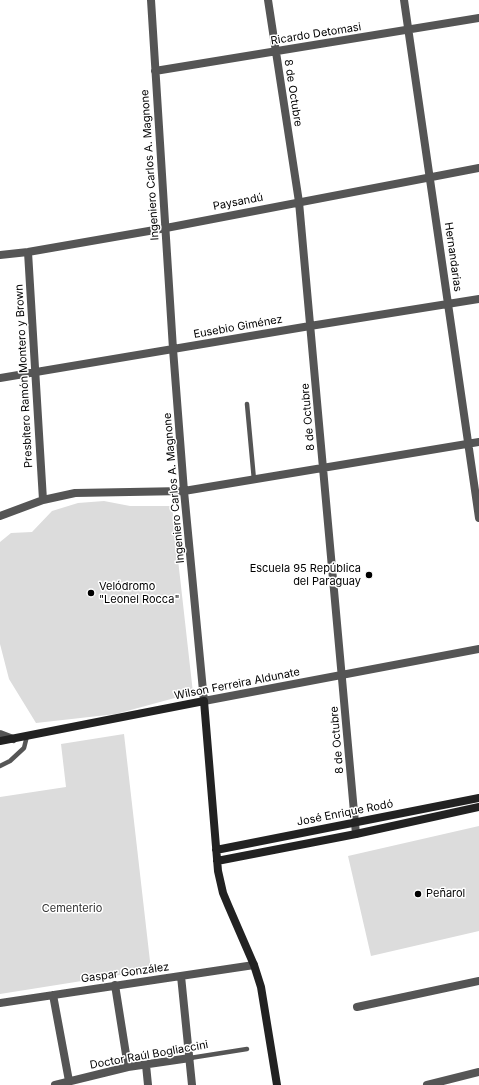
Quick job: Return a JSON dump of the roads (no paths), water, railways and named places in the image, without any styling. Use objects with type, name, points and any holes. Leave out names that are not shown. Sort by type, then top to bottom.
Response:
[{"type":"street","name":"Ingeniero Carlos A. Magnone","points":[[151,0],[173,349],[184,492],[204,701],[217,861],[223,892],[254,965],[261,987],[277,1085]]},
{"type":"street","name":"8 de Octubre","points":[[268,0],[299,202],[356,834]]},
{"type":"street","name":"Hernandarias","points":[[404,0],[479,518]]},
{"type":"street","name":"Ricardo Detomasi","points":[[155,71],[408,31],[479,18]]},
{"type":"street","name":"Paysandú","points":[[0,255],[28,252],[166,228],[479,168]]},
{"type":"street","name":"Presbítero Ramón Montero y Brown","points":[[28,252],[43,500]]},
{"type":"street","name":"Eusebio Giménez","points":[[0,378],[479,299]]},
{"type":"street","points":[[0,516],[43,500],[75,493],[184,492],[479,442]]},
{"type":"street","name":"Wilson Ferreira Aldunate","points":[[0,741],[479,649]]},
{"type":"street","points":[[0,734],[13,739]]},
{"type":"street","name":"José Enrique Rodó","points":[[216,850],[479,798]]},
{"type":"street","name":"José Enrique Rodó","points":[[217,861],[356,834],[479,807]]},
{"type":"street","name":"Gaspar González","points":[[0,1003],[254,965]]},
{"type":"street","points":[[181,976],[192,1085]]},
{"type":"street","points":[[357,1006],[479,981]]},
{"type":"street","points":[[115,985],[128,1067]]},
{"type":"street","points":[[53,994],[69,1081]]},
{"type":"street","name":"Doctor Raúl Bogliaccini","points":[[55,1085],[128,1067],[190,1058]]},
{"type":"street","points":[[146,1064],[148,1085]]},
{"type":"street","points":[[427,1085],[479,1072]]},
{"type":"lane","points":[[247,404],[254,480]]},
{"type":"lane","points":[[0,766],[10,761],[24,748],[27,736]]},
{"type":"lane","name":"Doctor Raúl Bogliaccini","points":[[190,1058],[247,1049]]},
{"type":"place","name":"Escuela 95 República del Paraguay","points":[[369,575]]},
{"type":"place","name":"Velódromo \"Leonel Rocca\"","points":[[91,593]]},
{"type":"place","name":"Peñarol","points":[[418,894]]},
{"type":"park label","name":"Cementerio","points":[[72,909]]}]
